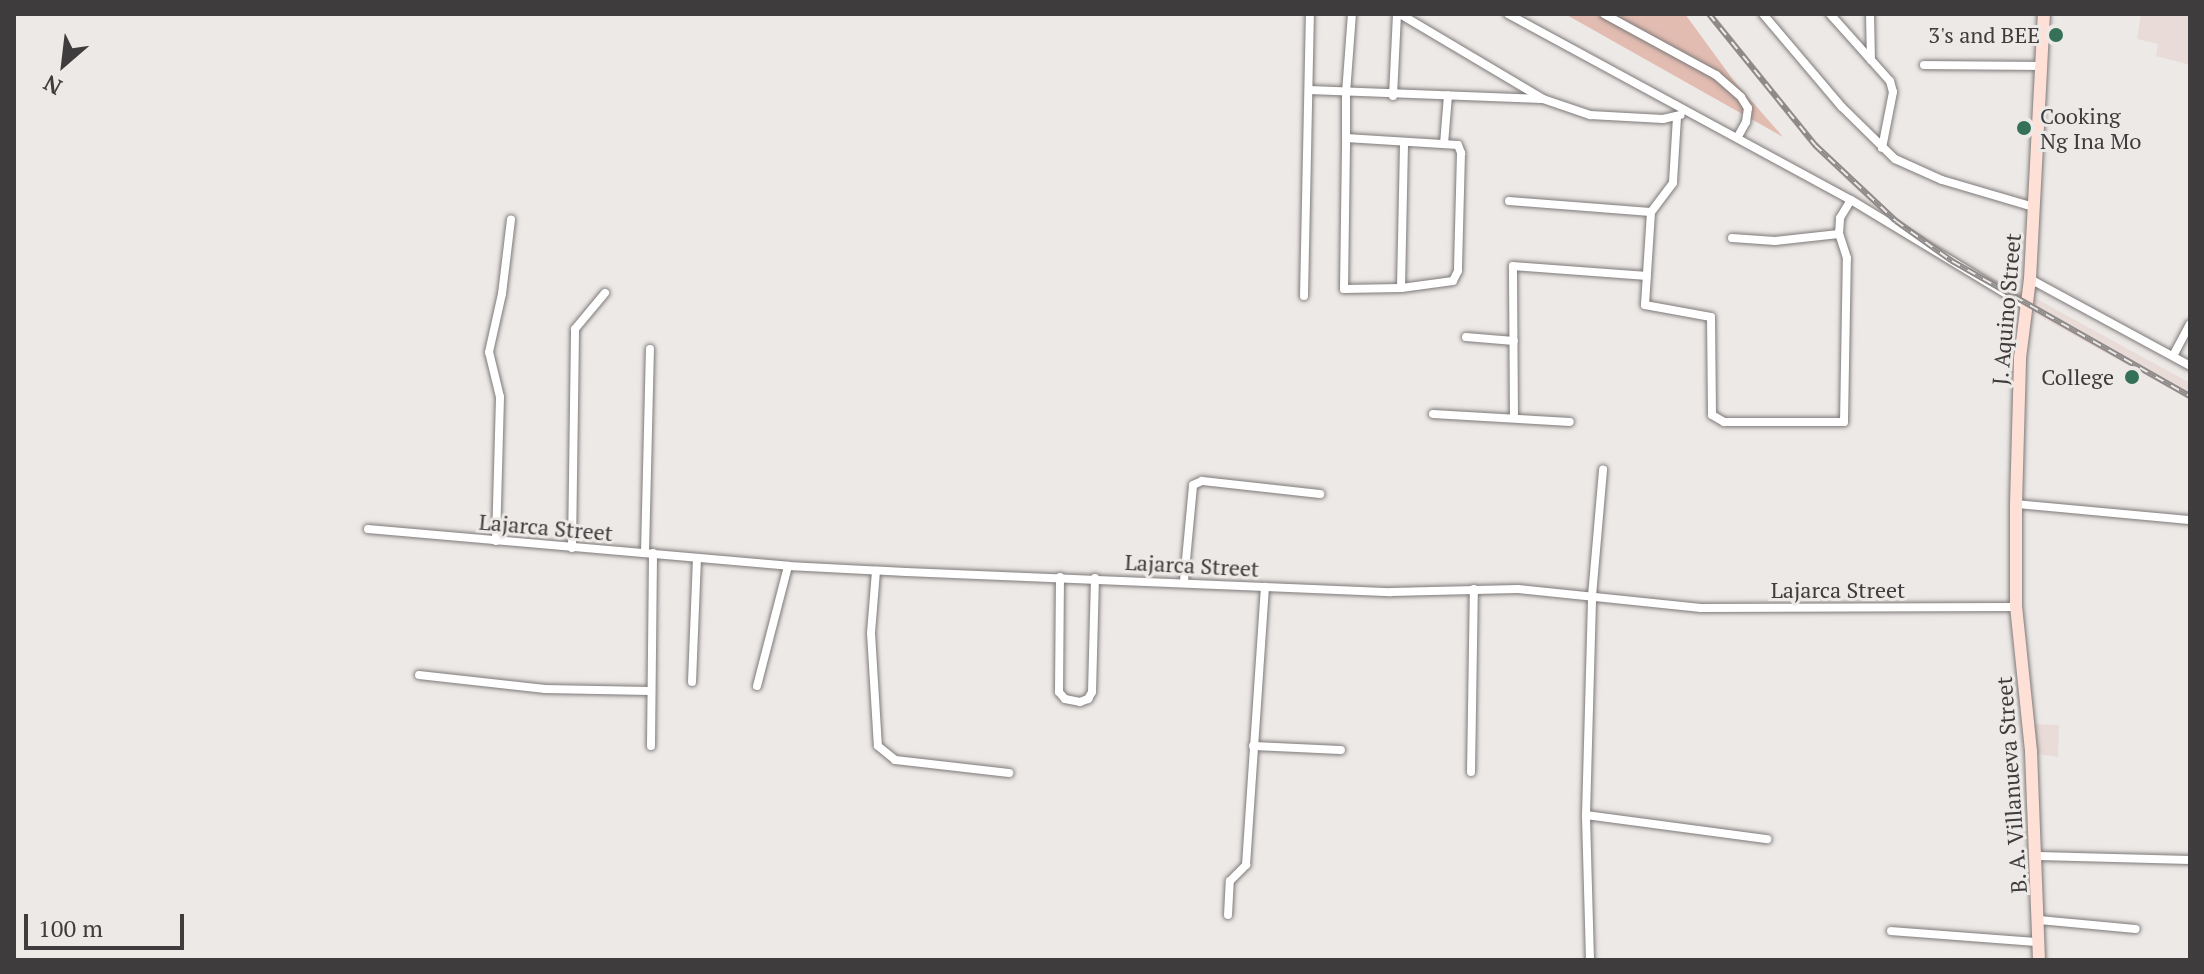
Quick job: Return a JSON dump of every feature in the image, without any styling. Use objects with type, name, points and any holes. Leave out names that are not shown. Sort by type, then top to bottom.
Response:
[{"type":"street","points":[[1304,296],[1310,14]]},
{"type":"street","points":[[1346,138],[1458,145],[1461,153],[1458,271],[1453,281],[1401,288],[1344,289],[1346,93],[1352,14]]},
{"type":"street","points":[[1393,96],[1399,14],[1543,99],[1590,115],[1677,117],[1691,113]]},
{"type":"street","points":[[1508,14],[1851,200],[2026,306]]},
{"type":"street","points":[[1604,14],[1716,75],[1741,97],[1748,108],[1746,122],[1737,138]]},
{"type":"street","points":[[1763,14],[1814,76],[1882,148],[1908,167],[2034,207]]},
{"type":"street","points":[[1830,14],[1890,81],[1893,92],[1882,148]]},
{"type":"street","points":[[1870,14],[1871,61]]},
{"type":"street","name":"J. Aquino Street","points":[[2016,607],[2020,358],[2030,279],[2044,14]]},
{"type":"street","points":[[1924,65],[2041,66]]},
{"type":"street","points":[[1309,90],[1393,96],[1543,99]]},
{"type":"street","points":[[1444,144],[1448,95]]},
{"type":"street","points":[[1677,117],[1673,183],[1651,212],[1645,305],[1711,317],[1712,415],[1724,422],[1844,422],[1847,258],[1839,234],[1840,218],[1851,200]]},
{"type":"street","points":[[1401,288],[1404,143]]},
{"type":"street","points":[[1509,201],[1651,212]]},
{"type":"street","points":[[496,541],[500,397],[489,352],[502,294],[511,220]]},
{"type":"street","points":[[1732,238],[1775,241],[1839,234]]},
{"type":"street","points":[[1514,418],[1513,266],[1647,276]]},
{"type":"street","points":[[2030,279],[2190,366]]},
{"type":"street","points":[[572,548],[575,329],[605,293]]},
{"type":"street","points":[[2173,356],[2190,328]]},
{"type":"street","points":[[1466,337],[1514,341]]},
{"type":"street","points":[[650,349],[651,746]]},
{"type":"street","points":[[1433,414],[1570,422]]},
{"type":"street","points":[[1590,960],[1586,815],[1592,596],[1603,469]]},
{"type":"street","points":[[1184,581],[1193,485],[1202,481],[1320,494]]},
{"type":"street","points":[[2016,504],[2190,520]]},
{"type":"street","name":"Lajarca Street","points":[[368,529],[876,571],[1184,581],[1391,592],[1518,589],[1701,608],[2016,607]]},
{"type":"street","points":[[692,682],[697,558]]},
{"type":"street","points":[[757,686],[788,566]]},
{"type":"street","points":[[876,571],[871,633],[878,746],[895,760],[1009,773]]},
{"type":"street","points":[[1060,577],[1059,692],[1065,699],[1080,702],[1088,699],[1092,692],[1095,578]]},
{"type":"street","points":[[1228,915],[1230,881],[1246,865],[1265,587]]},
{"type":"street","points":[[1471,772],[1474,589]]},
{"type":"street","name":"B. A. Villanueva Street","points":[[2016,607],[2038,856],[2039,960]]},
{"type":"street","points":[[419,675],[545,689],[650,691]]},
{"type":"street","points":[[1253,746],[1341,750]]},
{"type":"street","points":[[1586,815],[1767,839]]},
{"type":"street","points":[[2038,856],[2190,860]]},
{"type":"street","points":[[2039,920],[2136,929]]},
{"type":"street","points":[[1891,931],[2039,942]]},
{"type":"shaded area","points":[[1565,14],[1685,14],[1734,81],[1783,137]]},
{"type":"shaded area","points":[[1705,14],[1714,14],[1818,143],[1898,219],[1981,273],[2035,298],[2190,383],[2190,400],[2028,310],[1893,225],[1813,148]]},
{"type":"shaded area","points":[[2141,14],[2190,14],[2190,65],[2156,56],[2158,44],[2137,39]]},
{"type":"shaded area","points":[[2034,724],[2059,725],[2058,757],[2036,754]]},
{"type":"railway","points":[[1709,14],[1815,145],[1896,221],[1952,261],[2190,396]]},
{"type":"place","name":"3's and BEE","points":[[2056,35]]},
{"type":"place","name":"Cooking Ng Ina Mo","points":[[2024,128]]},
{"type":"place","name":"College","points":[[2132,377]]}]
